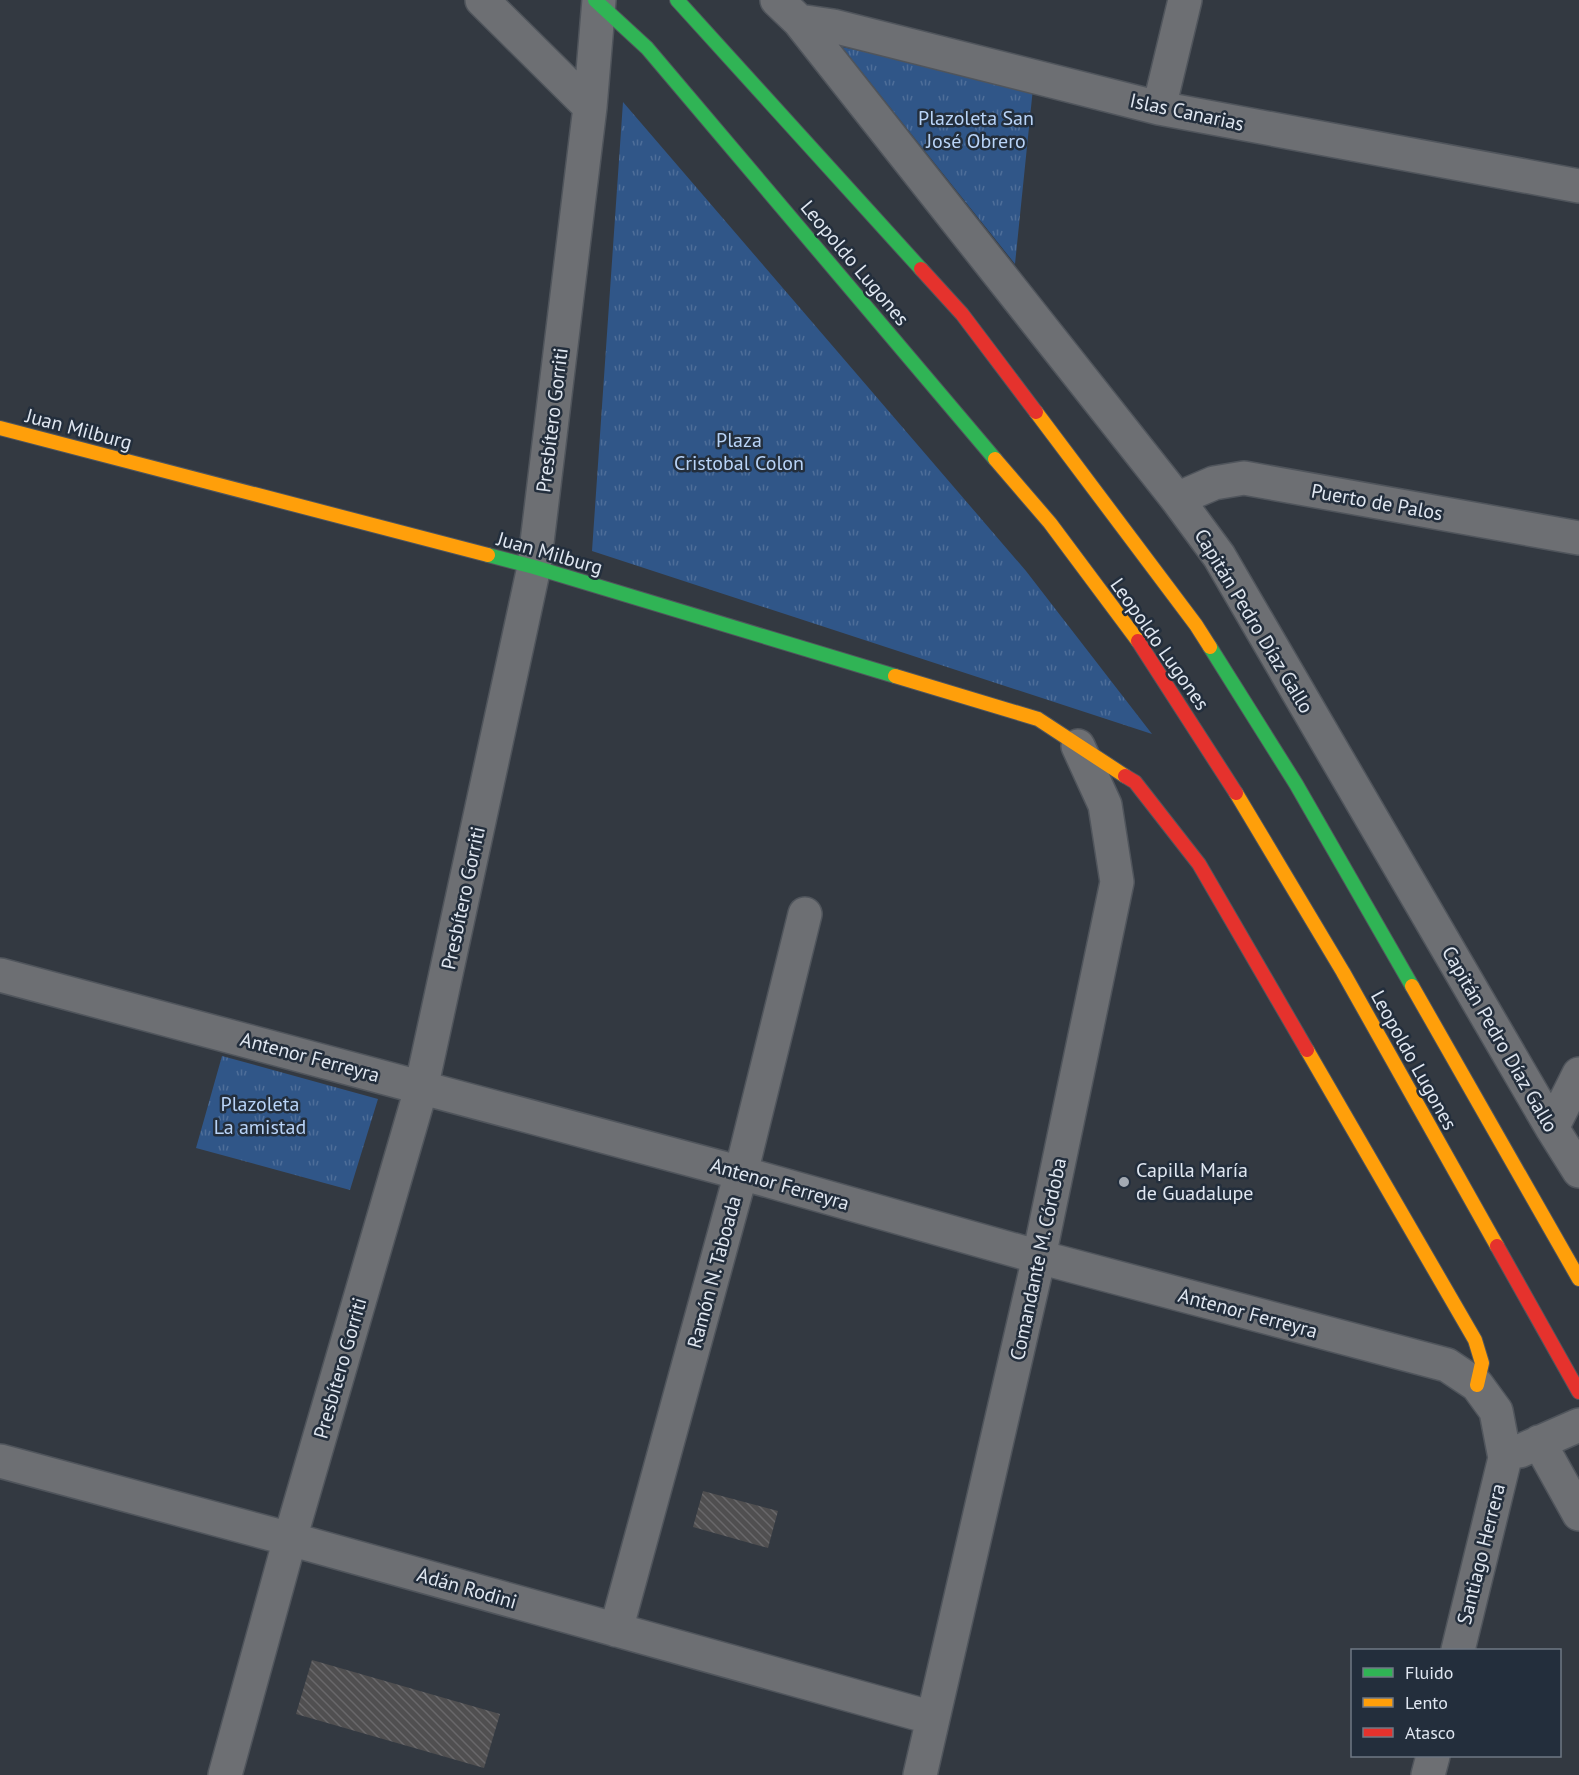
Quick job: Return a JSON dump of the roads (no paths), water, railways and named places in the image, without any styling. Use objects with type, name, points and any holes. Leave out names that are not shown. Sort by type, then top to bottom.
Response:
[{"type":"main road","name":"Leopoldo Lugones","points":[[677,0],[962,314],[1196,625],[1296,784],[1579,1279]]},
{"type":"main road","name":"Leopoldo Lugones","points":[[598,1],[647,48],[671,75],[1050,523],[1132,633],[1216,760],[1342,972],[1579,1392]]},
{"type":"main road","name":"Juan Milburg","points":[[0,428],[534,567],[1038,719],[1135,782],[1199,864],[1475,1340],[1482,1363],[1477,1385]]},
{"type":"street","points":[[482,0],[590,107]]},
{"type":"street","points":[[1159,108],[1185,0]]},
{"type":"street","name":"Presbítero Gorriti","points":[[225,1775],[290,1539],[421,1089],[534,567],[590,107],[598,1]]},
{"type":"street","name":"Islas Canarias","points":[[788,11],[832,26],[1159,108],[1579,186]]},
{"type":"street","name":"Capitán Pedro Díaz Gallo","points":[[788,11],[1177,499],[1219,556],[1579,1171]]},
{"type":"street","name":"Puerto de Palos","points":[[1177,499],[1214,483],[1244,478],[1579,538]]},
{"type":"street","name":"Comandante M. Córdoba","points":[[920,1775],[1040,1257],[1117,882],[1105,805],[1078,746]]},
{"type":"street","name":"Ramón N. Taboada","points":[[616,1629],[741,1173],[805,914]]},
{"type":"street","name":"Antenor Ferreyra","points":[[0,975],[1447,1365],[1477,1385],[1496,1411],[1505,1458]]},
{"type":"street","points":[[1552,1128],[1579,1074]]},
{"type":"street","points":[[1505,1458],[1579,1425]]},
{"type":"street","points":[[1539,1442],[1579,1514]]},
{"type":"street","name":"Santiago Herrera","points":[[1458,1649],[1505,1458]]},
{"type":"street","name":"Adán Rodini","points":[[0,1461],[290,1539],[933,1718]]},
{"type":"street","points":[[1428,1775],[1432,1757]]},
{"type":"place","name":"Capilla María de Guadalupe","points":[[1124,1182]]},
{"type":"park label","name":"Plazoleta San José Obrero","points":[[976,130]]},
{"type":"park label","name":"Plaza Cristobal Colon","points":[[739,452]]},
{"type":"park label","name":"Plazoleta La amistad","points":[[260,1116]]}]
